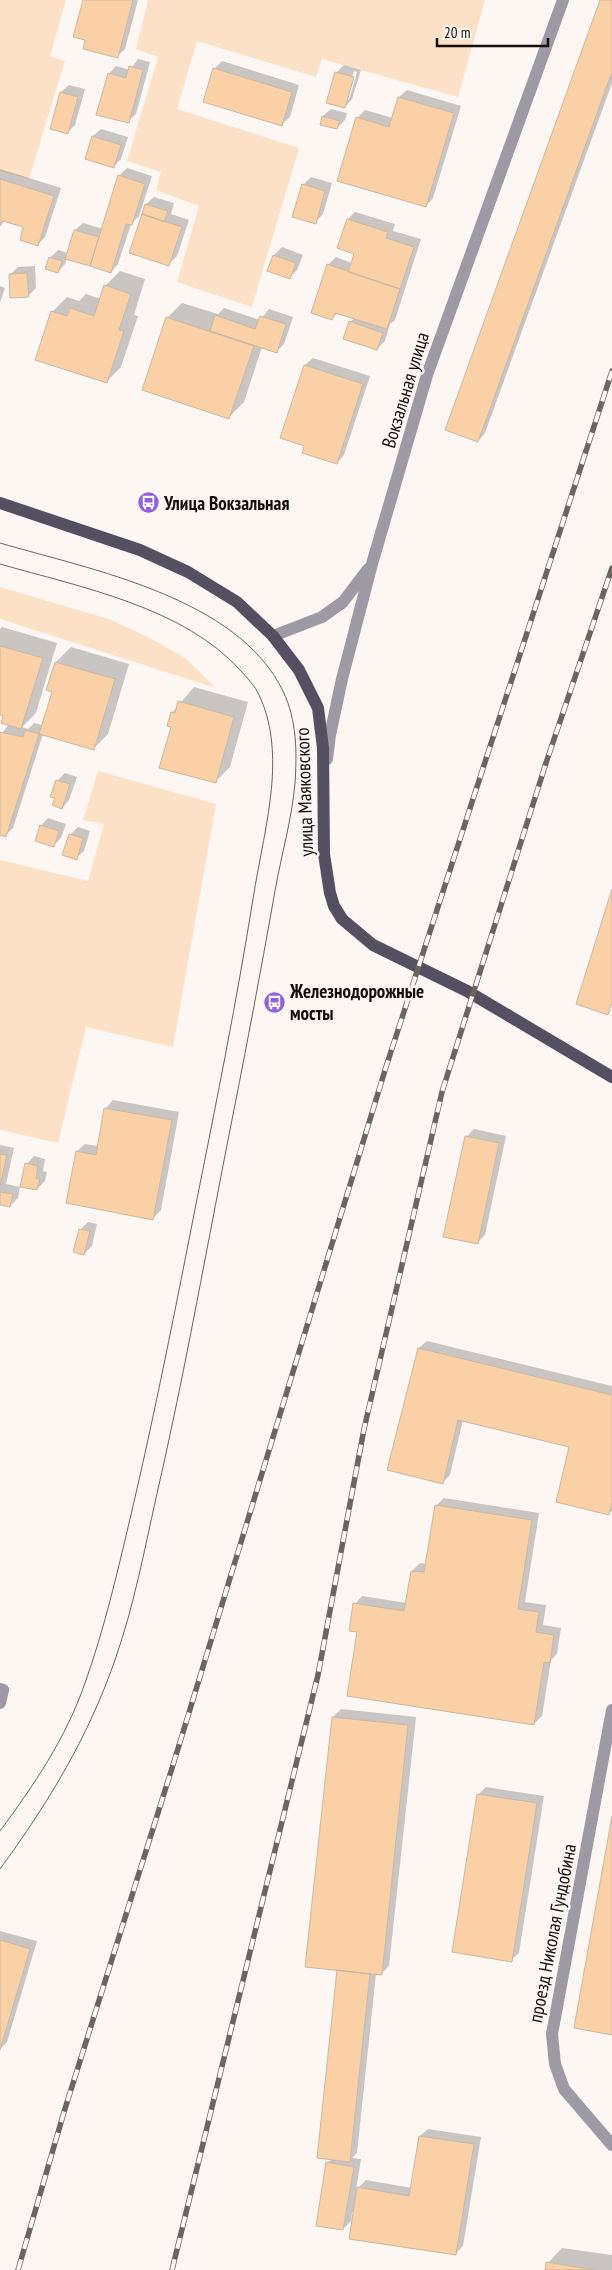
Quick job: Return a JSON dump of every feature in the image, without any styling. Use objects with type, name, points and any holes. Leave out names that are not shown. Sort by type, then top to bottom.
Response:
[{"type":"main road","name":"улица Маяковского","points":[[0,503],[140,550],[188,572],[237,602],[273,636],[298,670],[318,708],[323,748],[322,802],[324,854],[330,893],[334,906],[342,919],[356,933],[373,945],[467,991],[612,1078]]},
{"type":"street","name":"Вокзальная улица","points":[[322,802],[330,735],[342,679],[372,564],[427,375],[563,0]]},
{"type":"street","points":[[273,636],[322,617],[344,602],[372,564]]},
{"type":"street","points":[[0,1703],[2,1690]]},
{"type":"street","name":"проезд Николая Гундобина","points":[[612,1710],[552,2034],[555,2064],[564,2089],[612,2145]]},
{"type":"shaded area","points":[[0,0],[66,0],[50,56],[65,61],[29,179],[0,171]]},
{"type":"shaded area","points":[[148,0],[485,0],[458,97],[322,59],[316,77],[197,41],[177,109],[299,148],[252,307],[177,282],[199,206],[156,190],[161,172],[127,161],[158,57],[136,49]]},
{"type":"shaded area","points":[[0,587],[109,619],[146,636],[185,658],[216,688],[0,619]]},
{"type":"shaded area","points":[[98,771],[216,804],[173,1047],[86,1027],[58,1143],[0,1130],[0,860],[88,881],[104,824],[83,820]]},
{"type":"building","points":[[83,0],[133,0],[118,58],[83,49],[85,40],[73,37]]},
{"type":"building","points":[[600,0],[612,0],[612,72],[478,442],[445,430]]},
{"type":"building","points":[[129,66],[143,70],[129,123],[96,115],[108,73],[126,78]]},
{"type":"building","points":[[213,68],[292,92],[282,126],[203,102]]},
{"type":"building","points":[[335,72],[354,77],[345,108],[326,103]]},
{"type":"building","points":[[60,92],[78,97],[68,134],[50,129]]},
{"type":"building","points":[[398,97],[454,113],[426,207],[337,181],[356,117],[389,127]]},
{"type":"building","points":[[322,116],[340,121],[337,129],[320,125]]},
{"type":"building","points":[[92,136],[121,145],[114,168],[85,159]]},
{"type":"building","points":[[118,175],[145,184],[132,225],[126,224],[111,273],[90,266]]},
{"type":"building","points":[[0,179],[54,196],[38,246],[20,240],[23,227],[3,221],[0,226]]},
{"type":"building","points":[[302,184],[325,191],[316,224],[292,217]]},
{"type":"building","points":[[145,204],[168,211],[164,222],[142,214]]},
{"type":"building","points":[[142,214],[182,227],[169,266],[129,253]]},
{"type":"building","points":[[347,219],[388,232],[386,238],[414,247],[400,289],[348,272],[354,254],[337,248]]},
{"type":"building","points":[[74,230],[99,237],[90,266],[65,259]]},
{"type":"building","points":[[273,255],[296,263],[290,279],[267,271]]},
{"type":"building","points":[[49,257],[62,261],[58,273],[45,269]]},
{"type":"building","points":[[327,264],[400,289],[387,329],[335,313],[332,320],[311,313]]},
{"type":"building","points":[[27,273],[29,297],[10,298],[9,274]]},
{"type":"building","points":[[104,285],[131,294],[119,330],[124,331],[107,383],[35,360],[51,311],[67,316],[70,308],[94,316]]},
{"type":"building","points":[[215,315],[255,329],[260,316],[286,324],[277,353],[210,331]]},
{"type":"building","points":[[166,317],[254,346],[229,419],[142,390]]},
{"type":"building","points":[[349,321],[383,333],[377,350],[343,339]]},
{"type":"building","points":[[304,365],[363,384],[337,464],[302,453],[304,446],[280,438]]},
{"type":"building","points":[[0,646],[43,658],[21,729],[1,723],[3,716],[0,715]]},
{"type":"building","points":[[55,662],[115,679],[94,750],[39,734],[52,692],[46,690]]},
{"type":"building","points":[[178,701],[234,717],[216,783],[159,768],[171,727],[167,726],[171,712],[175,713]]},
{"type":"building","points":[[25,730],[39,734],[6,837],[0,835],[0,732],[23,737]]},
{"type":"building","points":[[56,780],[70,784],[62,809],[52,805],[55,798],[50,797]]},
{"type":"building","points":[[40,825],[59,831],[54,847],[35,841]]},
{"type":"building","points":[[69,834],[83,838],[77,860],[62,855]]},
{"type":"building","points":[[612,889],[612,1003],[608,1015],[576,1004]]},
{"type":"building","points":[[104,1108],[172,1120],[153,1220],[66,1203],[76,1151],[96,1155]]},
{"type":"building","points":[[465,1136],[499,1143],[478,1244],[443,1237]]},
{"type":"building","points":[[0,1154],[7,1155],[0,1186]]},
{"type":"building","points":[[25,1163],[38,1166],[36,1179],[40,1179],[37,1190],[20,1187]]},
{"type":"building","points":[[0,1192],[13,1194],[10,1207],[0,1205]]},
{"type":"building","points":[[79,1229],[90,1231],[84,1255],[73,1252]]},
{"type":"building","points":[[418,1348],[612,1395],[612,1502],[609,1515],[556,1502],[569,1447],[458,1420],[443,1484],[387,1470]]},
{"type":"building","points":[[435,1505],[532,1520],[518,1609],[539,1612],[536,1632],[554,1635],[550,1663],[544,1662],[534,1725],[347,1696],[357,1632],[349,1631],[353,1603],[404,1611],[411,1571],[424,1572]]},
{"type":"building","points":[[332,1717],[408,1725],[382,1975],[305,1967]]},
{"type":"building","points":[[477,1794],[537,1803],[512,1962],[452,1952]]},
{"type":"building","points":[[612,1816],[612,2035],[574,2028]]},
{"type":"building","points":[[0,1940],[30,1949],[0,2050]]},
{"type":"building","points":[[337,1970],[370,1974],[350,2162],[317,2158]]},
{"type":"building","points":[[419,2136],[474,2144],[456,2255],[349,2239],[357,2187],[409,2196]]},
{"type":"building","points":[[326,2162],[354,2167],[343,2230],[316,2226]]},
{"type":"building","points":[[546,2262],[596,2270],[545,2270]]},
{"type":"tram line","points":[[0,543],[77,564],[159,592],[198,610],[232,632],[261,659],[283,691],[291,714],[295,736],[296,759],[291,810],[193,1322],[166,1454],[128,1618],[105,1686],[80,1741],[35,1819],[0,1869]]},
{"type":"tram line","points":[[0,564],[129,602],[161,615],[191,631],[218,649],[241,671],[257,692],[267,716],[273,760],[269,811],[226,1049],[157,1399],[115,1581],[92,1663],[68,1723],[37,1778],[0,1831]]},
{"type":"railway","points":[[18,2270],[64,2112],[173,1765],[386,1067],[612,371]]},
{"type":"railway","points":[[172,2270],[318,1675],[364,1429],[442,1092],[546,763],[612,568]]},
{"type":"place","name":"Улица Вокзальная","points":[[148,503]]},
{"type":"place","name":"Железнодорожные мосты","points":[[274,1002]]}]
